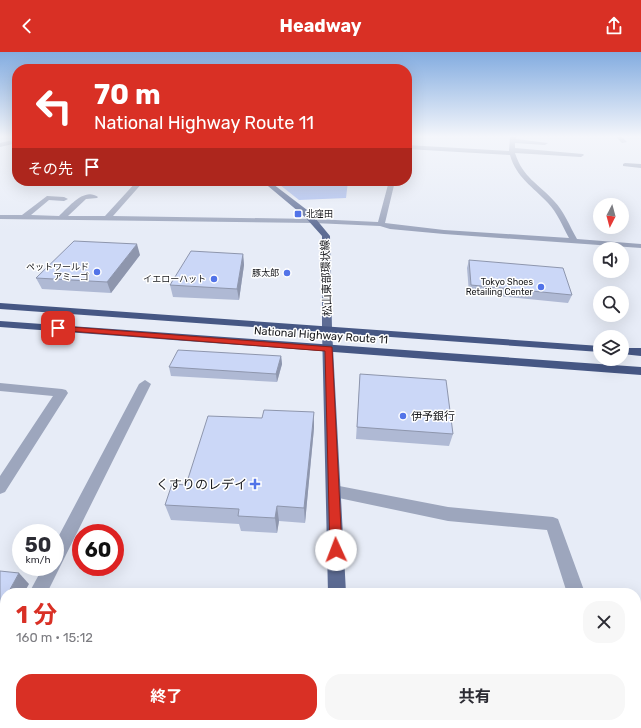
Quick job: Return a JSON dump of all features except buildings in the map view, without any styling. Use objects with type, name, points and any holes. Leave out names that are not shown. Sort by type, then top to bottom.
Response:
[{"type":"highway","name":"National Highway Route 11","points":[[0,306],[593,348]]},
{"type":"highway","name":"National Highway Route 11","points":[[0,324],[641,372]]},
{"type":"highway","points":[[629,351],[641,352]]},
{"type":"main road","name":"松山東部環状線","points":[[271,186],[314,222],[326,236],[327,329],[330,348],[337,588]]},
{"type":"street","points":[[518,169],[552,203],[576,242]]},
{"type":"street","points":[[106,219],[136,186]]},
{"type":"street","points":[[381,224],[391,186]]},
{"type":"street","points":[[61,218],[84,197],[95,197]]},
{"type":"street","points":[[23,218],[47,198],[64,198]]},
{"type":"street","points":[[0,217],[381,224],[390,227],[641,246]]},
{"type":"street","points":[[64,542],[145,384]]},
{"type":"street","points":[[0,387],[62,393],[0,488]]},
{"type":"street","points":[[334,492],[448,514],[553,524],[574,588]]},
{"type":"street","points":[[41,588],[47,576]]},
{"type":"shaded area","points":[[281,186],[347,186],[346,198],[299,200]]},
{"type":"place","name":"北窪田","points":[[298,214]]},
{"type":"place","name":"ペットワールド アミーゴ","points":[[97,272]]},
{"type":"place","name":"豚太郎","points":[[287,273]]},
{"type":"place","name":"イエローハット","points":[[214,279]]},
{"type":"place","name":"Tokyo Shoes Retailing Center","points":[[541,287]]},
{"type":"place","name":"伊予銀行","points":[[403,416]]},
{"type":"place","name":"くすりのレデイ","points":[[255,484]]},
{"type":"route","points":[[58,328],[330,348],[336,550]]}]
